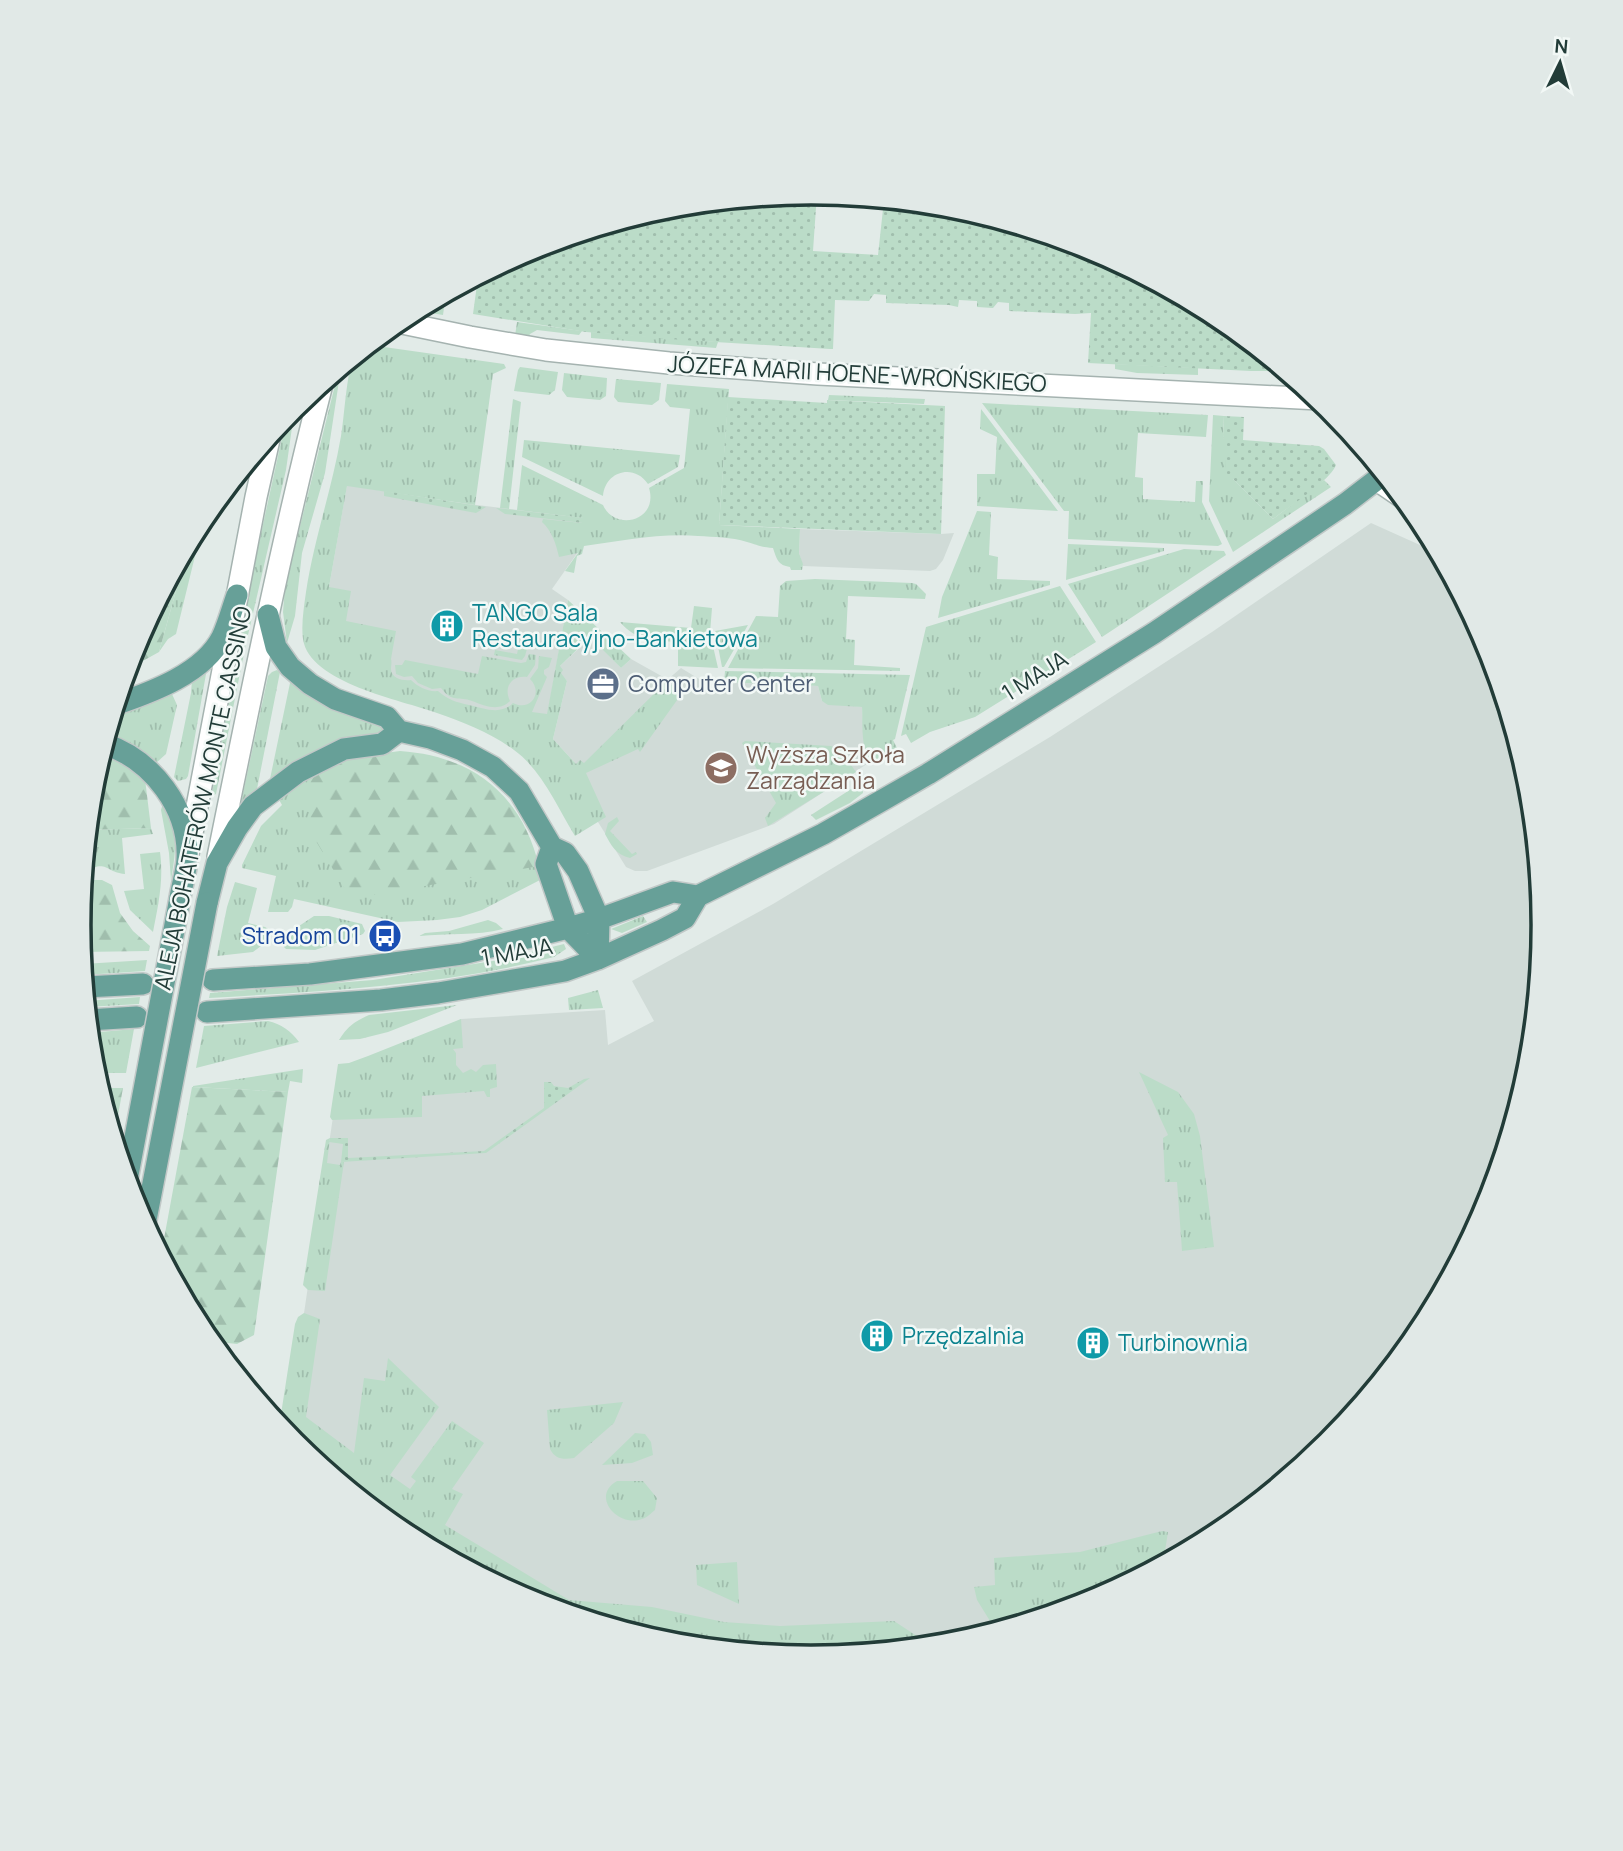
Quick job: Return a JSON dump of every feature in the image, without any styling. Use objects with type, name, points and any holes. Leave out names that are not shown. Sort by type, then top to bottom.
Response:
[{"type":"main road","name":"1 MAJA","points":[[207,1012],[380,1000],[565,971],[598,959],[685,918],[698,896],[823,834],[928,774],[1154,634],[1377,479]]},
{"type":"main road","points":[[127,701],[150,693],[206,659],[221,638],[237,595]]},
{"type":"main road","points":[[268,615],[276,647],[290,667],[310,684],[335,699],[387,717],[399,731],[430,738],[462,750],[493,767],[519,791],[552,847],[565,853],[578,871],[599,919],[598,959]]},
{"type":"main road","points":[[217,863],[253,806],[298,772],[344,749],[382,744],[399,731]]},
{"type":"main road","points":[[114,748],[129,754],[152,772],[175,803],[182,821],[187,859]]},
{"type":"main road","points":[[552,847],[546,864],[568,928],[598,959]]},
{"type":"main road","name":"ALEJA BOHATERÓW MONTE CASSINO","points":[[131,1161],[187,859]]},
{"type":"main road","name":"ALEJA BOHATERÓW MONTE CASSINO","points":[[149,1207],[217,863]]},
{"type":"main road","name":"1 MAJA","points":[[213,980],[310,974],[462,954],[599,919],[673,892],[698,896]]},
{"type":"main road","points":[[94,987],[143,984]]},
{"type":"main road","points":[[97,1019],[136,1017]]},
{"type":"street","name":"JÓZEFA MARII HOENE-WROŃSKIEGO","points":[[412,325],[546,350],[669,363],[828,374],[1302,398]]},
{"type":"street","name":"ALEJA BOHATERÓW MONTE CASSINO","points":[[217,863],[295,491],[318,401]]},
{"type":"street","name":"ALEJA BOHATERÓW MONTE CASSINO","points":[[187,859],[265,456]]},
{"type":"shaded area","points":[[347,485],[444,501],[584,518],[578,552],[552,589],[568,600],[545,729],[477,718],[347,665],[329,587]]},
{"type":"shaded area","points":[[1371,523],[1424,547],[1458,607],[1494,694],[1518,785],[1526,831],[1532,926],[1526,1020],[1518,1066],[1494,1157],[1458,1244],[1411,1326],[1353,1401],[1287,1467],[1212,1525],[1172,1549],[1130,1572],[1043,1608],[952,1632],[906,1640],[812,1646],[764,1644],[717,1640],[625,1621],[580,1608],[493,1572],[458,1553],[354,1482],[288,1420],[338,1083],[461,1019],[605,1010],[608,1045],[654,1021],[632,981],[773,904],[1050,737],[1212,632]]},
{"type":"shaded area","points":[[800,529],[954,533],[943,560],[936,569],[930,571],[803,566],[799,553]]},
{"type":"shaded area","name":"Wyższa Szkoła Zarządzania","points":[[591,637],[621,668],[631,659],[666,681],[681,668],[709,685],[717,682],[818,686],[822,701],[862,707],[865,754],[870,762],[774,824],[647,871],[635,871],[626,867],[570,777],[576,764],[553,739],[567,681],[560,673],[560,666]]},
{"type":"green space","points":[[816,205],[813,251],[878,255],[883,209],[952,219],[998,230],[1087,260],[1130,279],[1212,326],[1271,371],[1088,363],[1091,313],[1009,311],[1009,303],[998,302],[993,308],[977,307],[977,301],[959,300],[958,307],[886,303],[886,295],[874,294],[869,301],[835,300],[833,349],[586,332],[473,314],[477,288],[536,260],[625,230],[717,211]]},
{"type":"green space","points":[[444,306],[443,315],[432,313]]},
{"type":"green space","points":[[517,322],[582,331],[579,335],[537,330],[528,338],[515,336]]},
{"type":"green space","points":[[591,332],[718,342],[716,348],[591,338]]},
{"type":"green space","points":[[383,347],[504,364],[506,368],[493,374],[475,505],[347,486],[329,587],[351,591],[346,621],[396,631],[391,659],[391,669],[395,677],[411,680],[427,690],[438,691],[456,702],[497,710],[513,703],[530,703],[536,690],[530,679],[538,668],[539,656],[552,658],[549,667],[544,670],[547,677],[532,712],[547,714],[568,600],[631,659],[621,668],[590,637],[560,666],[567,681],[553,739],[576,764],[580,760],[584,763],[665,683],[685,689],[640,752],[638,749],[586,773],[606,817],[575,836],[541,778],[514,750],[457,720],[359,688],[322,667],[309,654],[302,633],[306,592],[342,429],[349,374]]},
{"type":"green space","points":[[1115,364],[1198,368],[1198,375],[1137,373],[1115,369]]},
{"type":"green space","points":[[520,367],[558,372],[555,390],[549,395],[514,391]]},
{"type":"green space","points":[[564,373],[607,378],[606,396],[600,400],[567,397],[562,390]]},
{"type":"green space","points":[[616,379],[661,383],[659,400],[652,405],[618,402],[614,397]]},
{"type":"green space","points":[[339,382],[325,473],[302,553],[295,616],[287,643],[283,612],[285,587],[335,385]]},
{"type":"green space","points":[[667,384],[729,389],[719,525],[800,529],[799,553],[802,570],[791,570],[780,563],[773,548],[729,538],[684,535],[584,546],[582,554],[577,556],[574,573],[565,571],[578,553],[559,557],[553,538],[542,522],[543,519],[582,523],[583,518],[517,510],[522,465],[603,505],[617,518],[634,519],[642,515],[648,508],[649,488],[684,468],[690,409],[670,407],[665,401]]},
{"type":"green space","points":[[829,395],[925,399],[924,404],[828,400]]},
{"type":"green space","points":[[728,397],[945,406],[941,534],[719,525]]},
{"type":"green space","points":[[513,399],[521,402],[509,509],[500,508]]},
{"type":"green space","points":[[982,403],[1208,415],[1206,437],[1138,433],[1135,477],[1143,478],[1143,499],[1195,502],[1196,481],[1203,481],[1202,502],[1222,544],[1218,546],[1068,539],[1069,511],[1064,511]]},
{"type":"green space","points":[[981,409],[1058,511],[977,506],[977,474],[995,474],[997,437],[980,429]]},
{"type":"green space","points":[[1213,415],[1224,416],[1223,435],[1233,479],[1273,519],[1324,480],[1331,487],[1233,552],[1209,501]]},
{"type":"green space","points":[[1224,416],[1244,417],[1243,440],[1319,446],[1336,465],[1317,486],[1273,519],[1233,479],[1227,479]]},
{"type":"green space","points":[[292,427],[286,470],[214,795],[212,793],[255,561],[282,437]]},
{"type":"green space","points":[[524,440],[680,455],[678,467],[648,484],[642,477],[628,472],[614,476],[605,487],[603,496],[522,457]]},
{"type":"green space","points":[[384,491],[486,507],[476,513],[384,496]]},
{"type":"green space","points":[[496,508],[584,518],[583,523],[505,514]]},
{"type":"green space","points":[[977,511],[991,512],[989,555],[998,557],[997,579],[1050,581],[1050,585],[938,618],[942,597]]},
{"type":"green space","points":[[1068,544],[1164,548],[1164,551],[1066,580]]},
{"type":"green space","points":[[1184,549],[1224,551],[1226,555],[1102,637],[1068,584]]},
{"type":"green space","points":[[196,551],[176,634],[168,639],[159,652],[178,583]]},
{"type":"green space","points":[[815,579],[912,583],[926,594],[925,599],[848,596],[846,639],[855,640],[854,665],[900,668],[900,671],[728,668],[756,616],[778,617],[780,586],[786,581]]},
{"type":"green space","points":[[178,583],[159,652],[141,662]]},
{"type":"green space","points":[[1060,586],[1096,642],[975,717],[930,732],[911,743],[906,734],[901,736],[926,627]]},
{"type":"green space","points":[[694,606],[712,608],[710,633],[718,668],[678,666],[678,642],[639,637],[620,622],[691,628]]},
{"type":"green space","points":[[748,625],[724,667],[722,667],[715,631]]},
{"type":"green space","points":[[520,640],[528,645],[522,660],[494,655],[495,650],[517,654]]},
{"type":"green space","points":[[529,654],[536,655],[535,665],[527,677],[517,678],[510,683],[510,701],[497,707],[452,697],[441,688],[432,689],[418,683],[412,676],[396,674],[395,665],[402,665],[405,660],[478,674],[482,656],[521,663],[526,662]]},
{"type":"green space","points":[[277,670],[280,672],[257,789],[241,803],[268,676]]},
{"type":"green space","points":[[725,671],[910,675],[893,740],[898,750],[873,764],[864,745],[862,707],[828,705],[822,701],[818,686],[724,682]]},
{"type":"green space","points":[[206,674],[188,776],[178,781],[174,777],[192,680]]},
{"type":"green space","points":[[292,681],[387,727],[389,733],[312,756],[270,779]]},
{"type":"green space","points":[[172,694],[177,705],[166,754],[156,763],[129,743],[116,738],[124,711]]},
{"type":"green space","points":[[742,743],[831,746],[841,751],[856,772],[768,826],[765,818],[776,803]]},
{"type":"green space","points":[[400,751],[426,754],[450,761],[491,784],[507,800],[520,819],[539,866],[351,899],[311,833],[307,776],[343,760]]},
{"type":"green space","points":[[112,757],[145,779],[151,828],[97,830]]},
{"type":"green space","points":[[307,776],[539,866],[540,880],[482,910],[437,920],[398,922],[294,899],[288,912],[268,912],[276,876],[242,868],[242,865],[261,826],[282,805],[277,796]]},
{"type":"green space","points":[[862,782],[863,793],[850,803],[816,820],[811,815]]},
{"type":"green space","points":[[163,803],[172,823],[175,841],[171,881],[161,810]]},
{"type":"green space","points":[[617,817],[619,821],[610,831],[632,854],[636,852],[637,854],[630,858],[618,852],[605,834],[608,823]]},
{"type":"green space","points":[[151,828],[153,834],[122,838],[125,874],[102,866],[94,868],[97,830]]},
{"type":"green space","points":[[160,852],[161,883],[153,932],[130,910],[124,891],[144,889],[140,854]]},
{"type":"green space","points":[[93,880],[102,880],[112,885],[120,913],[133,931],[150,946],[149,951],[92,952]]},
{"type":"green space","points":[[235,882],[257,888],[248,923],[270,930],[269,940],[253,952],[217,956],[227,907]]},
{"type":"green space","points":[[314,916],[329,916],[362,924],[365,931],[315,950],[286,949],[283,941]]},
{"type":"green space","points":[[643,916],[647,922],[622,933],[611,929]]},
{"type":"green space","points":[[488,920],[503,929],[472,934],[419,936],[449,931]]},
{"type":"green space","points":[[564,944],[566,949],[554,957],[469,975],[383,986],[209,998],[210,993],[373,980],[499,960]]},
{"type":"green space","points":[[147,960],[145,971],[93,974],[93,963]]},
{"type":"green space","points":[[598,990],[603,1008],[569,1010],[568,998]]},
{"type":"green space","points":[[140,997],[139,1004],[96,1006],[95,1000]]},
{"type":"green space","points":[[457,1005],[388,1032],[360,1039],[339,1040],[352,1025],[369,1015]]},
{"type":"green space","points":[[461,1019],[463,1048],[453,1049],[456,1053],[456,1065],[463,1073],[471,1069],[476,1072],[483,1065],[496,1064],[497,1087],[490,1089],[490,1097],[487,1097],[484,1091],[422,1096],[422,1117],[332,1120],[330,1117],[338,1064],[349,1063]]},
{"type":"green space","points":[[268,1021],[285,1028],[299,1042],[196,1068],[204,1026]]},
{"type":"green space","points":[[134,1029],[126,1073],[107,1073],[99,1032]]},
{"type":"green space","points":[[303,1069],[302,1083],[290,1081],[288,1092],[193,1087],[193,1086]]},
{"type":"green space","points":[[1139,1072],[1178,1092],[1194,1114],[1200,1136],[1214,1247],[1182,1251],[1177,1182],[1165,1182],[1163,1138],[1168,1135]]},
{"type":"green space","points":[[590,1078],[486,1153],[341,1162],[343,1144],[329,1142],[330,1138],[348,1138],[348,1158],[484,1151],[544,1108],[544,1082],[568,1088]]},
{"type":"green space","points":[[192,1087],[288,1092],[254,1335],[237,1344],[224,1343],[188,1286],[164,1241]]},
{"type":"green space","points":[[110,1088],[123,1088],[118,1117]]},
{"type":"green space","points":[[330,1138],[327,1163],[340,1165],[344,1162],[325,1291],[308,1290],[303,1285],[326,1140]]},
{"type":"green space","points":[[304,1313],[320,1319],[306,1417],[354,1453],[364,1378],[385,1381],[388,1358],[439,1407],[390,1475],[410,1489],[416,1481],[411,1477],[452,1421],[484,1443],[452,1489],[463,1494],[445,1525],[569,1600],[652,1607],[724,1622],[780,1626],[894,1621],[919,1638],[812,1646],[717,1640],[671,1632],[580,1608],[493,1572],[411,1525],[373,1497],[336,1467],[281,1413],[298,1317]]},
{"type":"green space","points":[[623,1402],[614,1423],[574,1458],[566,1459],[554,1455],[550,1449],[547,1410]]},
{"type":"green space","points":[[635,1433],[645,1434],[651,1442],[653,1455],[632,1463],[602,1465]]},
{"type":"green space","points":[[617,1481],[643,1481],[657,1498],[655,1510],[644,1518],[633,1521],[616,1515],[610,1509],[606,1495],[609,1487]]},
{"type":"green space","points":[[1162,1531],[1168,1532],[1165,1553],[1130,1572],[1043,1608],[990,1621],[977,1600],[974,1587],[995,1585],[994,1558],[1080,1552]]},
{"type":"green space","points":[[737,1562],[739,1604],[697,1585],[696,1565]]},
{"type":"place","name":"TANGO Sala Restauracyjno-Bankietowa","points":[[447,626]]},
{"type":"place","name":"Computer Center","points":[[603,684]]},
{"type":"place","name":"Wyższa Szkoła Zarządzania","points":[[721,768]]},
{"type":"place","name":"Stradom 01","points":[[385,936]]},
{"type":"place","name":"Przędzalnia","points":[[877,1336]]},
{"type":"place","name":"Turbinownia","points":[[1093,1343]]}]
